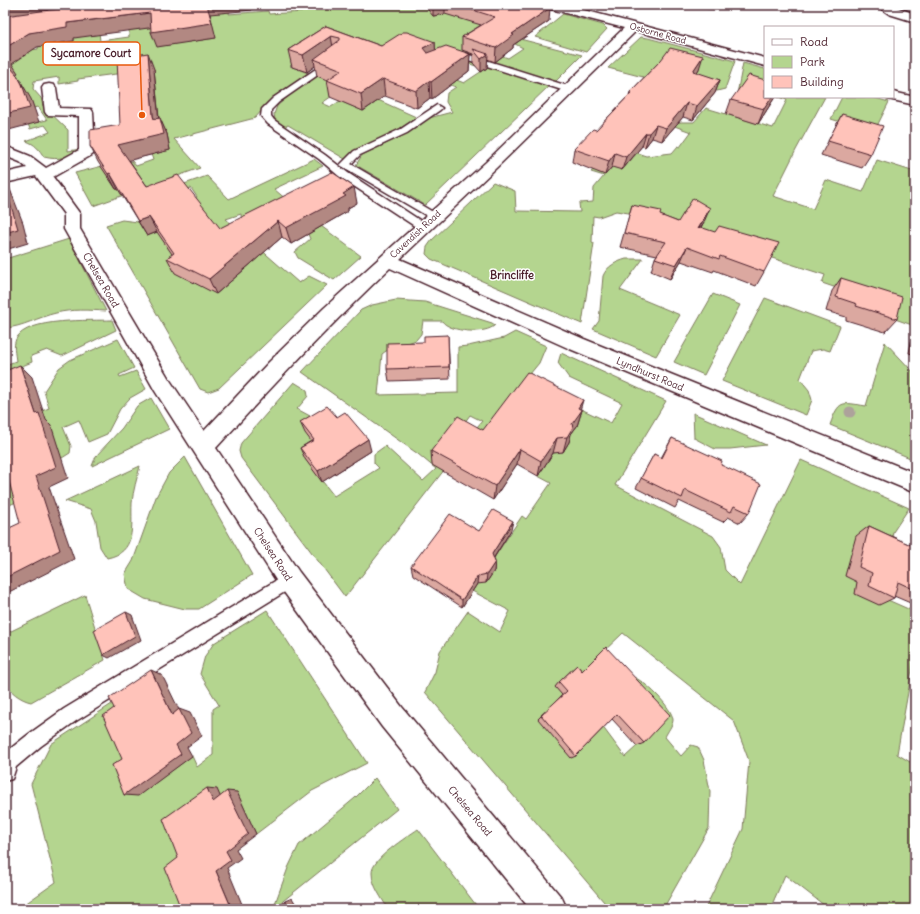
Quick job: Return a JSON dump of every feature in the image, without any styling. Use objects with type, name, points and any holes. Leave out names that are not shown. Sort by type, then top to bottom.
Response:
[{"type":"street","name":"Osborne Road","points":[[551,5],[764,62]]},
{"type":"street","points":[[882,5],[893,11],[915,18]]},
{"type":"street","points":[[39,22],[66,18]]},
{"type":"street","name":"Cavendish Road","points":[[202,448],[278,366],[387,260],[491,165],[634,26]]},
{"type":"street","points":[[5,178],[42,173],[87,152],[86,112],[52,112],[49,88]]},
{"type":"street","points":[[894,96],[915,101]]},
{"type":"street","name":"Chelsea Road","points":[[5,151],[25,159],[42,173],[72,214],[72,229],[162,385],[290,580],[392,717],[551,909]]},
{"type":"street","name":"Lyndhurst Road","points":[[387,260],[578,344],[915,483]]},
{"type":"lane","points":[[52,5],[52,20]]},
{"type":"lane","points":[[703,5],[722,5]]},
{"type":"lane","points":[[444,59],[451,56],[463,55],[568,89]]},
{"type":"lane","points":[[338,56],[276,100],[267,109],[266,116],[271,122],[322,157],[344,175],[429,222]]},
{"type":"lane","points":[[429,222],[345,165],[357,153],[404,131],[437,108]]},
{"type":"lane","points":[[5,772],[10,761],[35,740],[70,715],[290,580]]},
{"type":"green space","points":[[312,5],[457,5],[501,32],[472,45],[508,58],[523,48],[515,44],[518,42],[516,38],[582,55],[555,82],[452,49],[438,59],[312,50],[290,66],[308,73],[271,100],[255,118],[174,139],[200,168],[93,206],[75,173],[114,163],[104,170],[117,189],[138,181],[127,162],[132,161],[136,166],[153,160],[151,154],[124,150],[154,69],[78,79],[78,81],[59,84],[59,77],[34,81],[33,89],[41,98],[43,106],[68,130],[68,151],[81,149],[64,158],[55,159],[44,157],[36,147],[26,141],[50,132],[45,125],[30,129],[28,124],[47,120],[38,107],[32,108],[20,79],[7,84],[5,68],[30,50],[38,49],[38,43],[53,42],[54,46],[60,45],[60,43],[74,41],[74,37],[99,32],[100,41],[129,37],[129,27],[144,25],[188,42],[216,38],[194,15],[230,9],[229,14],[268,11],[269,14],[302,12],[300,7]]},
{"type":"green space","points":[[563,14],[603,25],[607,29],[586,52],[535,37]]},
{"type":"green space","points":[[641,37],[735,61],[725,89],[717,91],[689,85],[699,68],[651,79],[608,68]]},
{"type":"green space","points":[[460,56],[550,85],[425,205],[356,165],[362,155],[398,138],[429,118],[452,112],[446,102],[447,93],[456,87],[447,84],[454,79],[464,83],[485,69],[467,63]]},
{"type":"green space","points":[[743,63],[764,69],[764,93],[736,99]]},
{"type":"green space","points":[[368,71],[322,103],[331,107],[340,101],[363,111],[378,100],[416,117],[408,124],[353,153],[345,159],[288,125],[284,127],[275,120],[274,114],[277,106],[317,76]]},
{"type":"green space","points":[[781,98],[824,98],[773,196],[813,209],[826,180],[863,192],[877,160],[915,172],[915,326],[895,319],[895,308],[822,283],[825,275],[635,214],[616,211],[599,217],[593,216],[592,242],[594,243],[582,324],[431,259],[426,254],[427,247],[432,240],[493,182],[515,191],[516,211],[580,212],[579,203],[593,202],[594,188],[604,176],[591,172],[602,159],[622,170],[637,153],[646,156],[672,153],[678,146],[680,147],[691,132],[669,124],[694,122],[706,108],[773,128],[787,100]]},
{"type":"green space","points":[[842,98],[875,98],[889,102],[876,128],[863,129],[831,119]]},
{"type":"green space","points":[[314,159],[323,166],[274,189],[294,206],[242,229],[241,214],[226,219],[299,283],[309,276],[327,285],[219,388],[208,392],[200,389],[106,225],[122,220],[138,222],[197,197],[191,188],[149,203],[145,198],[207,176],[229,199]]},
{"type":"green space","points":[[321,226],[361,256],[334,280],[298,258],[295,252],[310,239],[308,234]]},
{"type":"green space","points":[[69,239],[106,311],[81,310],[62,312],[18,326],[5,328],[5,259]]},
{"type":"green space","points":[[626,259],[643,259],[620,290],[680,315],[656,356],[593,329],[599,321],[603,276],[612,265]]},
{"type":"green space","points":[[713,294],[740,305],[704,375],[674,362]]},
{"type":"green space","points":[[765,298],[840,326],[830,351],[823,349],[811,351],[800,379],[809,390],[812,400],[806,415],[722,381]]},
{"type":"green space","points":[[396,300],[425,302],[495,325],[484,330],[468,331],[452,328],[442,321],[423,321],[421,334],[416,340],[386,351],[382,354],[378,395],[458,393],[458,347],[504,338],[515,332],[546,346],[539,363],[480,435],[473,432],[482,421],[470,415],[448,445],[459,451],[345,597],[241,458],[239,451],[241,443],[294,382],[307,390],[308,396],[297,409],[323,423],[318,451],[305,459],[334,496],[379,468],[374,463],[374,454],[385,446],[423,481],[436,469],[418,454],[302,372],[361,310],[372,305]]},
{"type":"green space","points":[[112,320],[116,330],[62,356],[47,350],[31,356],[32,362],[5,373],[5,365],[16,361],[14,350],[15,342],[22,332],[33,327],[60,322]]},
{"type":"green space","points":[[118,339],[134,368],[119,375],[120,377],[136,371],[146,389],[130,398],[120,409],[107,434],[88,442],[79,420],[63,427],[71,446],[70,453],[62,458],[5,426],[49,408],[44,391],[59,368],[70,360]]},
{"type":"green space","points":[[885,342],[915,374],[915,460],[830,425],[836,411],[842,405],[851,404],[866,406]]},
{"type":"green space","points":[[561,353],[666,401],[615,485],[713,536],[721,547],[725,570],[740,585],[801,460],[909,508],[893,532],[890,546],[857,582],[881,597],[915,612],[915,653],[897,754],[915,765],[915,909],[829,909],[785,875],[770,909],[705,909],[743,829],[749,761],[734,721],[623,633],[578,676],[555,687],[602,726],[625,757],[637,746],[633,677],[638,679],[657,695],[672,715],[672,724],[665,737],[681,756],[691,745],[698,747],[704,760],[710,791],[709,828],[663,909],[610,909],[425,692],[435,672],[440,651],[468,611],[500,632],[510,611],[472,591],[477,584],[486,582],[494,571],[491,562],[522,516],[526,519],[551,483],[538,476],[553,453],[563,452],[565,435],[581,409],[611,423],[622,403],[569,378],[558,363]]},
{"type":"green space","points":[[151,398],[169,429],[92,466],[96,456],[122,428],[137,406]]},
{"type":"green space","points":[[693,413],[766,445],[715,449],[694,438]]},
{"type":"green space","points":[[185,457],[252,575],[199,609],[185,609],[145,599],[128,589],[125,574],[133,561],[156,497],[169,473]]},
{"type":"green space","points":[[140,466],[134,489],[132,503],[132,529],[128,544],[117,555],[107,558],[100,547],[96,521],[91,509],[65,501]]},
{"type":"green space","points":[[17,469],[25,498],[5,507],[5,474]]},
{"type":"green space","points":[[85,595],[105,660],[31,702],[19,697],[9,688],[4,677],[5,634]]},
{"type":"green space","points":[[267,610],[367,763],[312,791],[256,834],[237,792],[195,909],[18,909],[56,882],[31,784],[51,744],[130,692],[138,795],[192,756],[197,767],[213,755],[213,709],[219,705],[200,674],[205,656],[214,643]]},
{"type":"green space","points":[[375,778],[397,809],[273,909],[288,868],[299,845],[355,798]]},
{"type":"green space","points":[[418,829],[479,909],[388,909],[372,878],[373,867],[377,861],[390,849]]},
{"type":"building","points":[[102,5],[207,5],[212,23],[151,32],[150,13],[67,23],[67,27],[29,33],[5,48],[5,16]]},
{"type":"building","points":[[457,5],[539,5],[550,8],[512,34],[514,35],[496,48],[462,37],[495,17]]},
{"type":"building","points":[[326,26],[381,46],[403,32],[407,32],[435,42],[423,48],[427,53],[446,46],[470,54],[416,91],[383,79],[361,94],[327,80],[342,70],[314,59],[340,40],[340,38],[331,36],[303,55],[288,50]]},
{"type":"building","points":[[670,48],[703,56],[693,71],[720,80],[697,106],[687,103],[666,128],[656,125],[649,133],[646,133],[626,157],[615,153],[609,161],[574,149],[593,129],[596,130],[661,60]]},
{"type":"building","points":[[473,49],[488,54],[481,59]]},
{"type":"building","points":[[5,52],[9,59],[5,61]]},
{"type":"building","points":[[148,53],[153,116],[154,119],[160,118],[164,134],[118,145],[147,186],[178,175],[220,228],[332,172],[354,187],[343,194],[346,196],[286,228],[278,221],[209,279],[167,258],[174,253],[149,217],[138,221],[110,173],[108,174],[90,146],[90,130],[120,125],[117,58]]},
{"type":"building","points":[[5,61],[17,75],[22,84],[30,108],[5,114]]},
{"type":"building","points":[[749,75],[764,80],[764,98],[771,98],[764,109],[731,100]]},
{"type":"building","points":[[842,114],[883,126],[871,154],[828,141]]},
{"type":"building","points":[[5,189],[18,229],[5,233]]},
{"type":"building","points":[[693,198],[710,208],[698,229],[700,227],[715,232],[719,226],[779,243],[764,272],[720,256],[719,259],[687,247],[676,265],[655,258],[666,242],[624,233],[632,205],[661,211],[660,215],[678,222]]},
{"type":"building","points":[[841,278],[902,297],[897,319],[856,306],[857,304],[836,297]]},
{"type":"building","points":[[448,335],[449,367],[387,369],[387,343],[424,342],[424,336]]},
{"type":"building","points":[[20,365],[36,414],[39,413],[56,467],[36,476],[60,550],[5,578],[5,530],[20,523],[5,466],[5,371]]},
{"type":"building","points":[[527,372],[583,400],[578,408],[582,410],[572,424],[573,427],[567,437],[557,438],[541,461],[520,449],[495,486],[431,451],[458,416],[483,430]]},
{"type":"building","points":[[327,406],[337,417],[345,412],[368,439],[318,471],[300,448],[314,440],[300,422]]},
{"type":"building","points":[[672,438],[722,461],[721,465],[761,484],[749,513],[734,506],[731,512],[685,490],[682,498],[641,478],[654,454],[662,458]]},
{"type":"building","points":[[493,510],[513,521],[492,554],[495,562],[487,574],[478,576],[462,600],[411,566],[450,514],[479,531]]},
{"type":"building","points":[[869,526],[915,547],[915,590],[898,582],[894,598],[869,586],[872,573],[859,567]]},
{"type":"building","points":[[126,612],[135,636],[103,655],[94,630]]},
{"type":"building","points":[[606,647],[670,715],[644,743],[617,714],[576,756],[541,715],[567,691],[559,682],[577,665],[582,671]]},
{"type":"building","points":[[151,670],[172,715],[179,709],[191,733],[176,745],[181,754],[124,795],[112,765],[122,759],[103,716],[114,708],[109,698]]},
{"type":"building","points":[[207,788],[213,802],[227,791],[248,834],[226,851],[231,860],[216,871],[232,909],[181,909],[165,868],[178,858],[163,819]]},
{"type":"building","points":[[285,901],[289,909],[276,909]]},
{"type":"place","name":"Sycamore Court","points":[[142,115]]},
{"type":"district","name":"Brincliffe","points":[[512,275]]}]
